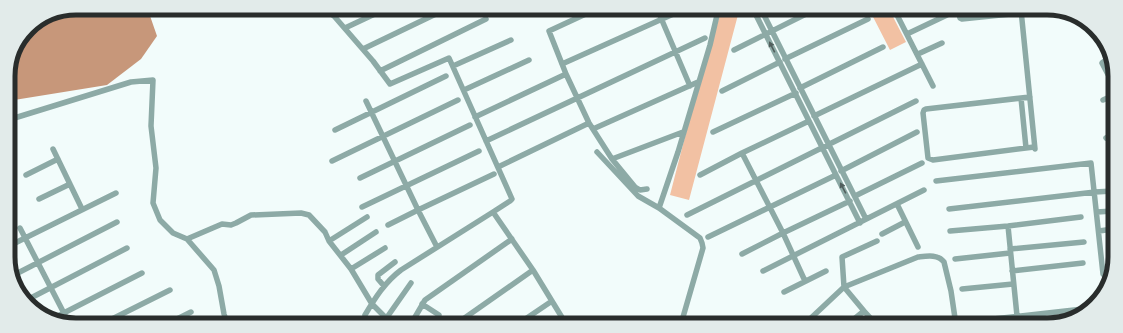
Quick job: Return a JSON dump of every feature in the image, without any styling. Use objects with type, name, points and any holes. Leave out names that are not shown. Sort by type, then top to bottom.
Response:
[{"type":"street","points":[[333,15],[363,49],[390,84],[449,58],[512,199],[510,202],[392,277],[384,286],[365,315]]},
{"type":"street","points":[[345,28],[373,15]]},
{"type":"street","points":[[363,49],[434,15]]},
{"type":"street","points":[[584,15],[549,31],[566,74],[593,130],[612,159],[635,187],[640,190],[647,189]]},
{"type":"street","points":[[660,15],[690,86]]},
{"type":"street","points":[[562,64],[672,15]]},
{"type":"street","points":[[659,208],[717,15]]},
{"type":"street","points":[[756,15],[766,34],[800,88],[866,220]]},
{"type":"street","points":[[764,15],[772,31],[796,93],[860,223]]},
{"type":"street","points":[[734,50],[804,15]]},
{"type":"street","points":[[898,15],[933,86]]},
{"type":"street","points":[[907,34],[947,15]]},
{"type":"street","points":[[959,15],[962,19],[991,15]]},
{"type":"street","points":[[1021,15],[1030,97],[1034,148],[933,160],[928,158],[923,113],[924,110],[1030,97]]},
{"type":"street","points":[[380,70],[486,19]]},
{"type":"street","points":[[722,91],[868,19]]},
{"type":"street","points":[[486,141],[705,38]]},
{"type":"street","points":[[453,66],[511,40]]},
{"type":"street","points":[[918,54],[942,43]]},
{"type":"street","points":[[800,88],[883,47]]},
{"type":"street","points":[[464,90],[529,60]]},
{"type":"street","points":[[1106,60],[1102,63],[1108,74]]},
{"type":"street","points":[[814,116],[922,64]]},
{"type":"street","points":[[475,117],[566,74]]},
{"type":"street","points":[[335,130],[446,76]]},
{"type":"street","points":[[15,118],[131,82],[153,80],[152,126],[156,168],[153,203],[160,220],[173,233],[187,239],[214,270],[225,318]]},
{"type":"street","points":[[593,130],[698,82]]},
{"type":"street","points":[[713,132],[796,93]]},
{"type":"street","points":[[1021,98],[1026,148]]},
{"type":"street","points":[[1103,100],[1108,98]]},
{"type":"street","points":[[332,161],[458,100]]},
{"type":"street","points":[[366,101],[406,186],[437,247]]},
{"type":"street","points":[[687,215],[916,101]]},
{"type":"street","points":[[700,175],[809,121]]},
{"type":"street","points":[[498,167],[589,123]]},
{"type":"street","points":[[360,178],[470,125]]},
{"type":"street","points":[[612,159],[683,132]]},
{"type":"street","points":[[842,171],[917,132]]},
{"type":"street","points":[[53,149],[82,209]]},
{"type":"street","points":[[362,207],[479,151]]},
{"type":"street","points":[[596,152],[634,193],[659,208],[700,238],[703,248],[683,318]]},
{"type":"street","points":[[742,153],[770,206],[805,281]]},
{"type":"street","points":[[26,175],[58,159]]},
{"type":"street","points":[[855,196],[922,163]]},
{"type":"street","points":[[936,181],[1091,163],[1103,274],[1105,276]]},
{"type":"street","points":[[388,225],[494,174]]},
{"type":"street","points":[[708,237],[836,175]]},
{"type":"street","points":[[39,199],[70,184]]},
{"type":"street","points":[[763,271],[924,190]]},
{"type":"street","points":[[949,209],[1108,191]]},
{"type":"street","points":[[15,243],[116,192]]},
{"type":"street","points":[[742,254],[850,201]]},
{"type":"street","points":[[897,204],[918,247]]},
{"type":"street","points":[[1097,212],[1108,211]]},
{"type":"street","points":[[493,212],[533,270],[562,318]]},
{"type":"street","points":[[187,239],[222,224],[236,224],[251,215],[301,213],[309,215],[318,224],[351,269],[372,304],[386,318],[411,283]]},
{"type":"street","points":[[330,240],[367,217]]},
{"type":"street","points":[[950,231],[1008,226],[1080,217]]},
{"type":"street","points":[[17,273],[117,222]]},
{"type":"street","points":[[882,234],[905,222]]},
{"type":"street","points":[[1008,226],[1016,316]]},
{"type":"street","points":[[20,228],[66,317]]},
{"type":"street","points":[[1099,231],[1108,230]]},
{"type":"street","points":[[341,255],[376,232]]},
{"type":"street","points":[[414,318],[422,304],[430,295],[512,239]]},
{"type":"street","points":[[870,318],[844,287],[842,257],[876,241]]},
{"type":"street","points":[[955,259],[1010,250],[1084,242]]},
{"type":"street","points":[[31,298],[127,248]]},
{"type":"street","points":[[351,269],[385,248]]},
{"type":"street","points":[[811,318],[844,287],[918,258],[936,256],[941,258],[944,262],[951,291],[955,318]]},
{"type":"street","points":[[384,286],[378,279],[378,275],[396,262]]},
{"type":"street","points":[[1012,271],[1083,263]]},
{"type":"street","points":[[465,318],[533,270]]},
{"type":"street","points":[[784,292],[826,271]]},
{"type":"street","points":[[59,316],[142,273]]},
{"type":"street","points":[[962,290],[1013,284]]},
{"type":"street","points":[[114,318],[170,290]]},
{"type":"street","points":[[527,318],[552,301]]},
{"type":"street","points":[[422,304],[439,315],[438,318]]},
{"type":"street","points":[[999,318],[1078,309]]},
{"type":"street","points":[[855,318],[864,311]]},
{"type":"street","points":[[179,318],[191,312]]},
{"type":"shaded area","points":[[76,15],[150,15],[157,36],[141,59],[107,85],[15,100],[15,72],[17,60],[21,49],[36,30],[45,23],[56,18]]},
{"type":"shaded area","points":[[720,15],[738,15],[689,200],[670,195],[687,129]]},
{"type":"shaded area","points":[[872,15],[892,15],[906,42],[890,50]]}]
